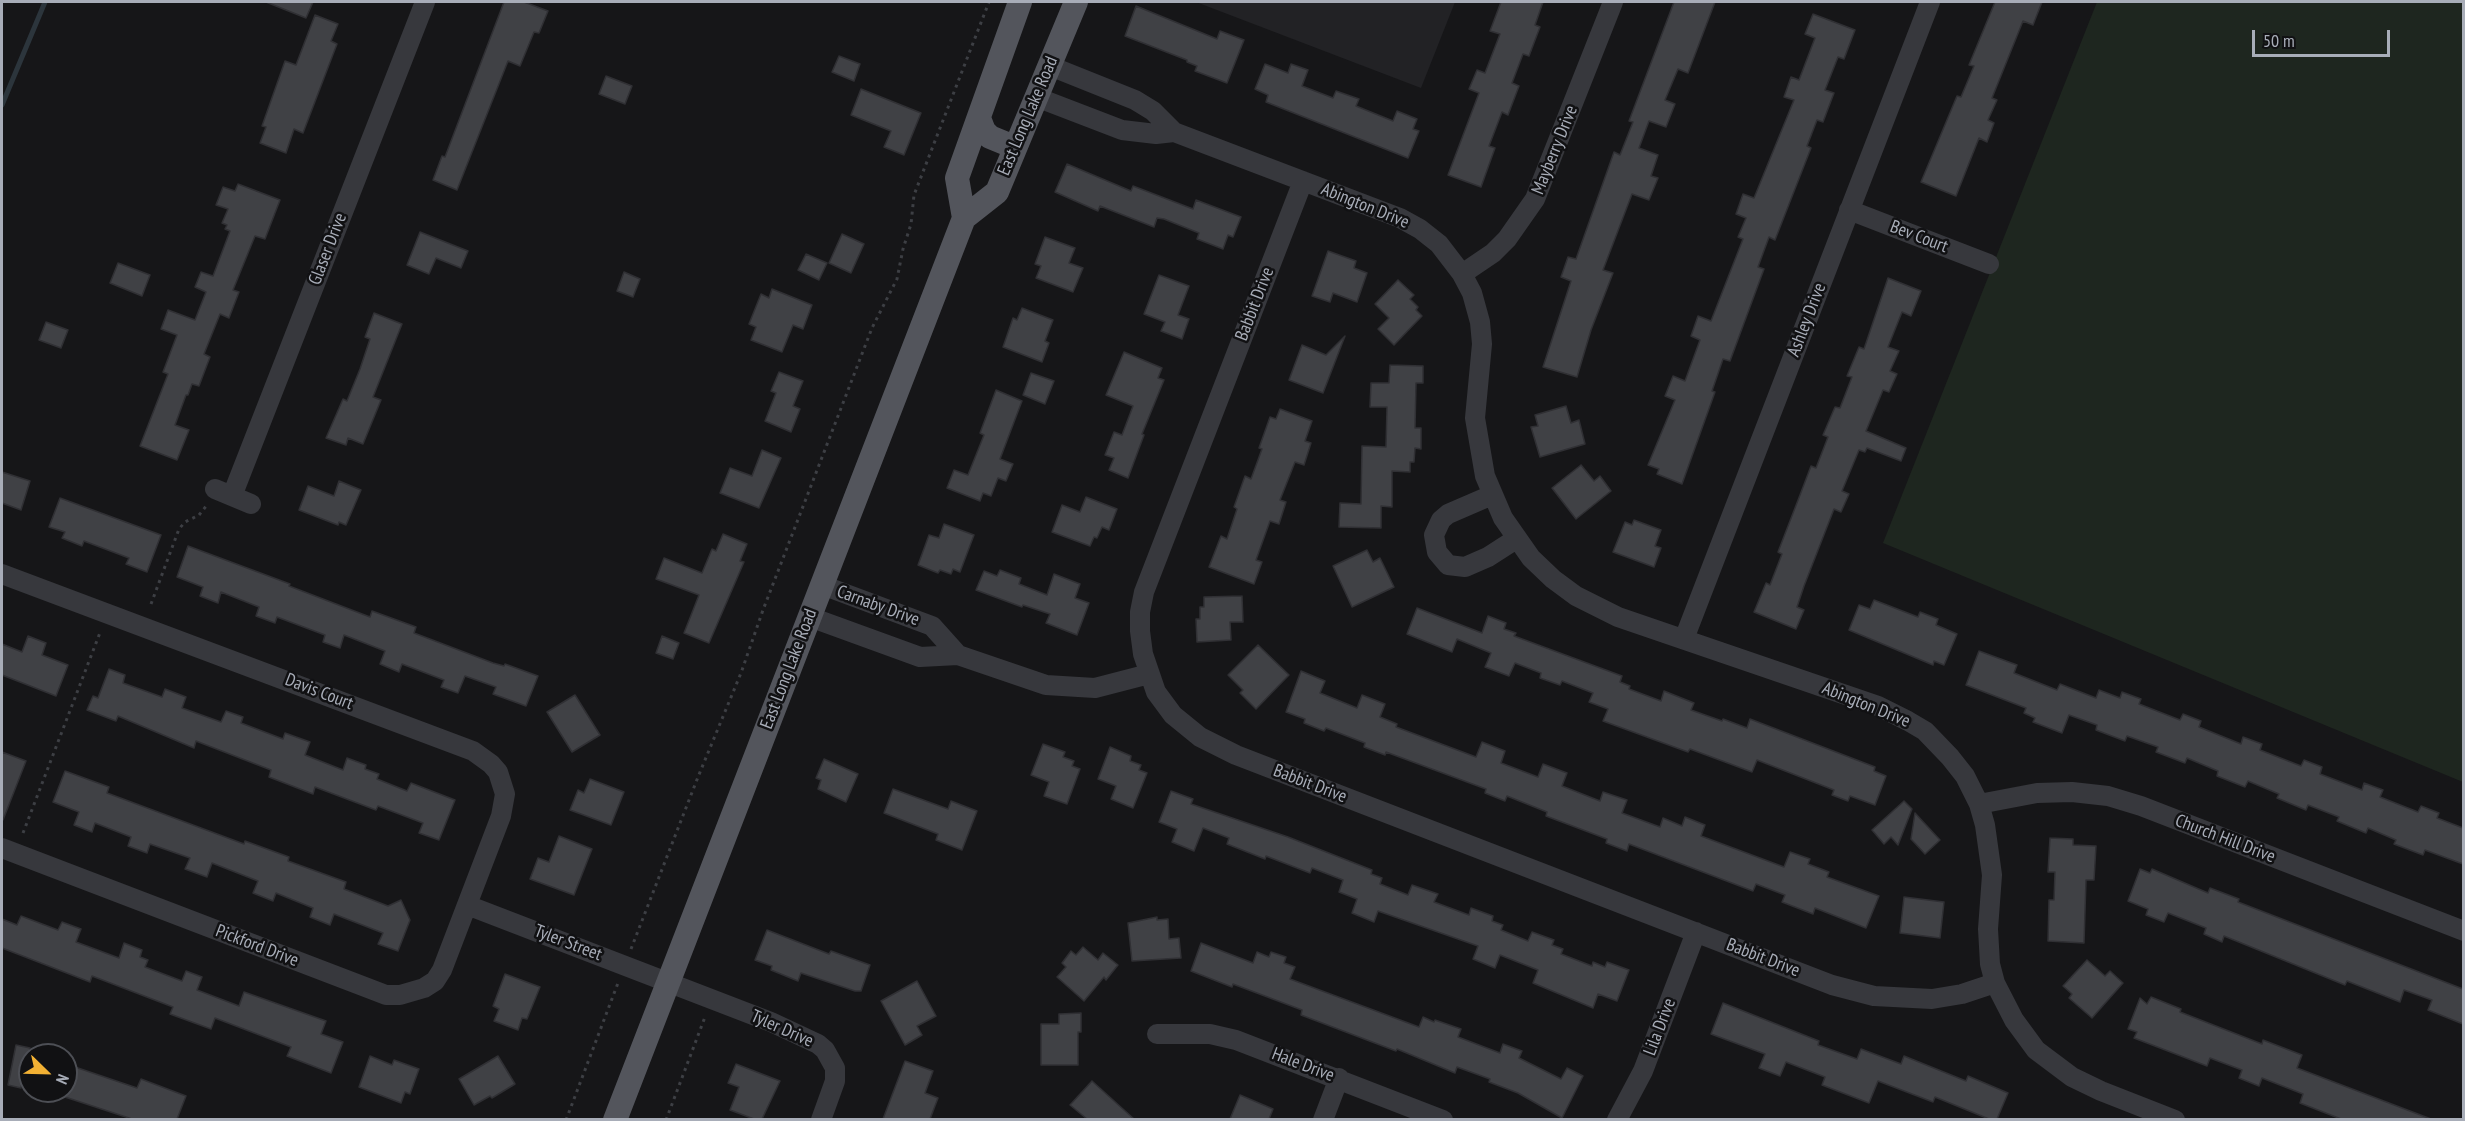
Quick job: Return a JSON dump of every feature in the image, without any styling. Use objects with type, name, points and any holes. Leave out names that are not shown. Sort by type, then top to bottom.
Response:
[{"type":"main road","points":[[964,218],[957,178],[1020,2]]},
{"type":"main road","name":"East Long Lake Road","points":[[615,1119],[964,218],[997,192],[1076,2]]},
{"type":"main road","points":[[979,118],[984,131],[990,137],[1007,144],[1017,143]]},
{"type":"street","name":"Glaser Drive","points":[[224,493],[425,2]]},
{"type":"street","name":"Mayberry Drive","points":[[1462,273],[1494,252],[1507,239],[1535,199],[1613,2]]},
{"type":"street","name":"Ashley Drive","points":[[1684,639],[1930,2]]},
{"type":"street","name":"Abington Drive","points":[[1050,66],[1135,100],[1153,111],[1174,132],[1400,218],[1438,244],[1462,273],[1472,292],[1480,322],[1482,344],[1475,418],[1479,448],[1492,495],[1516,539],[1553,579],[1576,596],[1618,617],[1878,706],[1925,732],[1965,776],[1979,804],[1991,859],[1988,946],[1995,983],[2014,1020],[2031,1044],[2046,1059],[2084,1083],[2175,1119]]},
{"type":"street","name":"Abington Drive","points":[[1036,97],[1122,130],[1156,134],[1174,132]]},
{"type":"street","name":"Babbit Drive","points":[[1303,181],[1150,573],[1140,612],[1140,631],[1149,674],[1156,692],[1173,715],[1185,726],[1216,746],[1510,862],[1832,985],[1874,996],[1932,999],[1962,994],[1995,983]]},
{"type":"street","name":"Bev Court","points":[[1849,210],[1989,264]]},
{"type":"street","points":[[224,493],[251,504]]},
{"type":"street","points":[[1492,495],[1448,514],[1441,520],[1434,535],[1437,552],[1448,565],[1465,567],[1488,557],[1516,539]]},
{"type":"street","name":"Davis Court","points":[[2,574],[172,636],[483,757],[498,772],[503,782],[504,807],[467,904]]},
{"type":"street","name":"Carnaby Drive","points":[[822,585],[932,626],[958,655]]},
{"type":"street","name":"Carnaby Drive","points":[[810,617],[920,657],[958,655],[1030,681],[1071,688],[1095,688],[1149,674]]},
{"type":"street","name":"Church Hill Drive","points":[[1979,804],[2019,795],[2054,792],[2090,793],[2122,800],[2463,931]]},
{"type":"street","name":"Pickford Drive","points":[[2,849],[386,995],[415,993],[435,981],[442,970],[467,904]]},
{"type":"street","name":"Tyler Street","points":[[467,904],[668,982]]},
{"type":"street","name":"Lila Drive","points":[[1617,1119],[1646,1062],[1696,932]]},
{"type":"street","name":"Tyler Drive","points":[[668,982],[804,1036],[825,1050],[835,1068],[835,1081],[821,1119]]},
{"type":"street","name":"Hale Drive","points":[[1157,1034],[1210,1034],[1236,1040],[1443,1119]]},
{"type":"street","points":[[1323,1119],[1339,1078]]},
{"type":"path","points":[[629,954],[741,673],[872,328],[897,279],[911,224],[914,195],[989,2]]},
{"type":"path","points":[[151,604],[179,529],[224,493]]},
{"type":"path","points":[[23,833],[104,623]]},
{"type":"path","points":[[566,1119],[621,977]]},
{"type":"path","points":[[666,1119],[707,1012]]},
{"type":"shaded area","points":[[1196,2],[1455,2],[1421,88]]},
{"type":"shaded area","points":[[2097,2],[2463,2],[2463,782],[1883,543]]},
{"type":"building","points":[[266,2],[313,2],[306,18]]},
{"type":"building","points":[[504,2],[524,2],[548,11],[539,33],[534,32],[520,66],[508,61],[457,190],[433,180],[442,156],[445,157]]},
{"type":"building","points":[[1501,2],[1543,2],[1535,25],[1540,27],[1529,56],[1523,54],[1512,83],[1519,86],[1508,115],[1502,112],[1489,146],[1495,148],[1481,187],[1448,175],[1479,93],[1469,89],[1477,70],[1485,73],[1500,34],[1490,31]]},
{"type":"building","points":[[1674,2],[1715,2],[1688,73],[1678,69],[1665,100],[1675,104],[1666,127],[1649,121],[1639,148],[1658,155],[1651,176],[1658,178],[1649,200],[1632,194],[1603,270],[1613,273],[1591,330],[1577,377],[1543,367],[1571,281],[1561,277],[1568,257],[1576,259],[1614,152],[1620,155],[1633,122],[1629,121]]},
{"type":"building","points":[[1995,2],[2042,2],[2033,25],[2023,21],[1992,98],[1997,100],[1988,120],[1994,123],[1987,142],[1979,138],[1956,196],[1921,182],[1957,96],[1961,97],[1974,66],[1969,65]]},
{"type":"building","points":[[1136,6],[1217,39],[1220,31],[1244,40],[1227,83],[1195,71],[1197,66],[1187,60],[1125,36]]},
{"type":"building","points":[[1813,14],[1855,30],[1844,59],[1838,57],[1825,90],[1834,93],[1823,122],[1817,120],[1807,146],[1811,148],[1775,240],[1769,237],[1758,267],[1764,269],[1730,361],[1723,359],[1712,391],[1715,392],[1682,484],[1657,474],[1659,469],[1648,465],[1675,400],[1665,396],[1673,376],[1685,381],[1700,340],[1691,336],[1698,316],[1711,321],[1743,239],[1738,237],[1746,218],[1736,214],[1743,194],[1754,198],[1794,100],[1784,97],[1791,77],[1799,80],[1815,38],[1805,34]]},
{"type":"building","points":[[315,15],[338,24],[331,41],[337,44],[303,133],[294,129],[286,153],[260,143],[266,127],[262,126],[285,61],[296,65]]},
{"type":"building","points":[[839,56],[860,64],[854,81],[832,72]]},
{"type":"building","points":[[1265,64],[1288,73],[1291,64],[1308,70],[1302,86],[1333,98],[1336,91],[1359,99],[1356,106],[1393,121],[1397,111],[1417,119],[1413,129],[1419,131],[1408,158],[1266,102],[1268,95],[1255,89]]},
{"type":"building","points":[[606,76],[632,86],[625,104],[599,94]]},
{"type":"building","points":[[861,89],[921,113],[904,155],[884,147],[891,131],[851,115]]},
{"type":"building","points":[[1067,164],[1131,191],[1133,186],[1193,209],[1196,200],[1241,217],[1233,237],[1228,235],[1223,249],[1197,239],[1199,233],[1164,219],[1157,218],[1154,227],[1100,206],[1098,211],[1055,192]]},
{"type":"building","points":[[238,184],[280,200],[265,239],[255,236],[233,290],[239,292],[229,318],[220,314],[204,354],[210,357],[199,386],[192,384],[186,395],[175,425],[189,430],[177,460],[140,446],[168,374],[163,372],[177,335],[161,329],[168,310],[195,320],[206,292],[195,287],[201,272],[213,276],[230,231],[225,229],[227,225],[222,223],[228,209],[216,205],[223,187],[235,191]]},
{"type":"building","points":[[420,232],[468,251],[461,268],[436,258],[429,274],[407,265]]},
{"type":"building","points":[[842,234],[864,244],[851,273],[829,263]]},
{"type":"building","points":[[1045,237],[1075,248],[1069,263],[1083,268],[1073,292],[1036,278],[1041,266],[1035,264]]},
{"type":"building","points":[[1328,251],[1356,261],[1354,268],[1367,273],[1357,302],[1333,293],[1330,302],[1312,296]]},
{"type":"building","points":[[806,254],[827,263],[819,280],[798,270]]},
{"type":"building","points":[[118,263],[150,275],[142,296],[110,283]]},
{"type":"building","points":[[624,272],[640,279],[633,297],[617,291]]},
{"type":"building","points":[[1159,275],[1189,286],[1178,315],[1189,319],[1182,339],[1161,331],[1165,322],[1144,314]]},
{"type":"building","points":[[1888,278],[1921,291],[1911,316],[1902,312],[1888,347],[1899,351],[1890,371],[1897,374],[1889,392],[1883,390],[1866,431],[1906,448],[1901,461],[1867,448],[1865,452],[1859,450],[1842,491],[1849,494],[1841,512],[1834,509],[1804,586],[1797,607],[1804,610],[1796,629],[1754,612],[1766,583],[1770,585],[1782,554],[1778,552],[1811,466],[1816,468],[1828,437],[1823,435],[1835,407],[1840,408],[1852,377],[1847,376],[1859,347],[1864,349]]},
{"type":"building","points":[[1398,280],[1414,295],[1410,299],[1418,307],[1416,310],[1422,316],[1394,345],[1378,329],[1389,318],[1375,304]]},
{"type":"building","points":[[772,289],[812,305],[803,329],[793,325],[782,352],[751,340],[756,327],[749,324],[761,294],[769,298]]},
{"type":"building","points":[[1022,308],[1053,320],[1045,341],[1049,343],[1042,362],[1003,347],[1013,318],[1017,320]]},
{"type":"building","points":[[374,313],[402,324],[373,397],[381,400],[363,444],[348,438],[346,445],[326,438],[343,399],[347,401],[360,369],[370,339],[365,337]]},
{"type":"building","points":[[46,322],[68,330],[61,348],[39,340]]},
{"type":"building","points":[[1345,336],[1323,393],[1289,380],[1302,345],[1326,355]]},
{"type":"building","points":[[1124,352],[1162,368],[1158,378],[1164,380],[1142,434],[1144,435],[1128,478],[1109,470],[1114,458],[1105,455],[1114,432],[1122,435],[1133,406],[1106,395]]},
{"type":"building","points":[[1390,365],[1423,366],[1423,383],[1416,383],[1415,428],[1421,428],[1421,449],[1415,448],[1414,462],[1410,462],[1410,472],[1392,471],[1392,507],[1381,506],[1381,528],[1339,527],[1340,503],[1361,504],[1362,446],[1386,447],[1387,407],[1370,407],[1371,383],[1389,383]]},
{"type":"building","points":[[779,372],[803,381],[793,406],[800,409],[791,432],[765,421],[776,393],[771,391]]},
{"type":"building","points":[[1031,373],[1054,381],[1045,404],[1023,395]]},
{"type":"building","points":[[996,390],[1022,401],[1000,459],[1013,464],[1006,481],[998,478],[991,496],[983,493],[980,501],[947,488],[954,470],[968,475],[984,435],[980,433]]},
{"type":"building","points":[[1566,406],[1571,423],[1579,420],[1585,444],[1540,457],[1531,427],[1538,426],[1535,415]]},
{"type":"building","points":[[1280,409],[1312,421],[1305,441],[1311,443],[1304,465],[1295,462],[1280,500],[1286,502],[1279,524],[1270,521],[1256,560],[1262,562],[1254,584],[1209,567],[1221,536],[1227,539],[1237,509],[1234,507],[1245,476],[1251,479],[1270,417],[1276,419]]},
{"type":"building","points":[[762,450],[781,458],[759,508],[720,493],[730,468],[752,476]]},
{"type":"building","points":[[1581,465],[1594,481],[1600,476],[1611,491],[1576,519],[1552,488]]},
{"type":"building","points":[[2,472],[30,481],[21,510],[2,503]]},
{"type":"building","points":[[339,481],[361,490],[346,525],[339,522],[338,525],[299,510],[308,486],[334,496]]},
{"type":"building","points":[[1086,497],[1117,509],[1109,530],[1102,527],[1090,546],[1052,532],[1062,505],[1080,512]]},
{"type":"building","points":[[60,498],[161,535],[147,572],[126,564],[129,558],[84,541],[82,546],[62,538],[65,532],[49,527]]},
{"type":"building","points":[[1634,520],[1661,530],[1655,546],[1661,548],[1654,567],[1613,552],[1625,522],[1632,525]]},
{"type":"building","points":[[944,524],[974,535],[960,572],[953,569],[951,574],[940,570],[938,573],[918,565],[929,535],[939,538]]},
{"type":"building","points":[[723,534],[747,544],[740,561],[744,562],[709,643],[684,633],[699,595],[656,579],[664,558],[702,573],[712,549],[716,551]]},
{"type":"building","points":[[188,546],[370,617],[372,611],[416,627],[414,633],[493,663],[504,666],[505,664],[538,676],[526,706],[493,694],[496,687],[465,676],[458,693],[441,687],[444,680],[402,664],[399,672],[380,664],[385,651],[344,635],[340,648],[323,642],[325,635],[277,617],[275,623],[256,616],[259,607],[221,592],[218,603],[200,596],[203,587],[177,577]]},
{"type":"building","points":[[1367,550],[1373,562],[1380,558],[1394,587],[1352,607],[1333,566]]},
{"type":"building","points":[[1000,570],[1021,578],[1019,584],[1047,595],[1054,574],[1080,584],[1075,598],[1089,603],[1077,635],[1046,623],[1050,614],[1023,605],[1022,607],[976,590],[984,571],[997,576]]},
{"type":"building","points":[[1242,596],[1243,622],[1230,622],[1231,640],[1197,642],[1196,619],[1200,619],[1200,607],[1204,607],[1204,597]]},
{"type":"building","points":[[1874,600],[1918,617],[1920,612],[1938,619],[1936,625],[1957,634],[1944,665],[1934,661],[1933,665],[1849,630],[1859,605],[1870,609]]},
{"type":"building","points":[[1417,608],[1482,633],[1488,616],[1506,623],[1504,629],[1516,633],[1514,636],[1622,676],[1620,682],[1630,686],[1629,689],[1661,701],[1664,691],[1694,703],[1691,710],[1747,728],[1750,719],[1875,767],[1874,771],[1886,776],[1875,805],[1850,796],[1848,801],[1832,795],[1834,790],[1757,760],[1752,772],[1690,749],[1688,752],[1603,721],[1608,709],[1589,702],[1593,693],[1562,681],[1560,685],[1540,678],[1541,673],[1515,663],[1509,676],[1485,667],[1491,653],[1457,639],[1452,652],[1407,634]]},
{"type":"building","points":[[28,636],[46,643],[42,655],[68,665],[56,696],[2,675],[2,644],[22,652]]},
{"type":"building","points":[[662,636],[679,643],[673,659],[656,653]]},
{"type":"building","points":[[1258,645],[1289,675],[1256,709],[1240,693],[1243,690],[1228,675]]},
{"type":"building","points":[[1979,651],[2017,665],[2014,673],[2057,690],[2060,684],[2096,698],[2099,690],[2120,698],[2122,692],[2141,699],[2139,704],[2180,720],[2183,714],[2201,721],[2199,727],[2241,744],[2243,737],[2262,744],[2260,750],[2301,766],[2304,760],[2322,767],[2320,774],[2362,790],[2364,783],[2383,790],[2380,797],[2418,812],[2421,806],[2439,813],[2437,818],[2463,828],[2463,864],[2425,850],[2423,855],[2394,844],[2396,840],[2368,828],[2366,833],[2337,821],[2339,817],[2308,805],[2306,810],[2277,798],[2279,794],[2248,781],[2245,787],[2217,776],[2218,771],[2187,758],[2185,763],[2156,752],[2158,747],[2127,736],[2125,741],[2096,730],[2097,725],[2069,715],[2062,733],[2033,722],[2035,718],[2024,713],[2026,708],[1966,685]]},
{"type":"building","points":[[109,669],[125,675],[123,683],[162,697],[165,689],[186,697],[182,708],[221,722],[226,711],[243,717],[241,723],[283,739],[285,733],[310,742],[305,755],[343,770],[347,758],[366,765],[365,769],[379,774],[377,779],[407,791],[411,783],[455,800],[439,840],[419,833],[423,823],[378,806],[376,810],[315,787],[313,794],[269,777],[271,770],[196,741],[194,748],[118,716],[116,721],[87,710],[93,696],[98,698]]},
{"type":"building","points":[[1301,671],[1325,681],[1320,693],[1357,708],[1362,695],[1385,704],[1380,717],[1397,724],[1396,727],[1476,757],[1482,742],[1505,751],[1501,763],[1538,777],[1543,764],[1567,773],[1562,786],[1600,801],[1603,792],[1627,800],[1622,813],[1660,827],[1663,818],[1682,826],[1685,817],[1705,825],[1701,836],[1784,867],[1790,852],[1810,859],[1808,864],[1829,872],[1827,877],[1879,896],[1866,928],[1815,908],[1813,914],[1782,902],[1785,895],[1756,884],[1753,891],[1629,844],[1627,851],[1606,843],[1607,839],[1546,816],[1547,812],[1507,796],[1505,801],[1485,793],[1486,789],[1386,752],[1385,755],[1364,747],[1365,743],[1326,728],[1324,731],[1304,723],[1305,719],[1286,712]]},
{"type":"building","points":[[575,695],[600,735],[572,752],[547,712]]},
{"type":"building","points":[[1043,744],[1065,752],[1063,757],[1074,761],[1072,766],[1080,769],[1067,804],[1044,796],[1049,782],[1031,775]]},
{"type":"building","points":[[1110,747],[1131,756],[1130,761],[1141,765],[1139,770],[1147,773],[1133,808],[1111,799],[1116,786],[1098,779]]},
{"type":"building","points":[[2,752],[26,761],[3,820],[2,820]]},
{"type":"building","points":[[824,759],[858,774],[846,802],[818,789],[821,780],[816,778]]},
{"type":"building","points":[[65,771],[109,787],[107,793],[244,844],[245,841],[289,857],[288,861],[346,882],[344,889],[388,906],[401,900],[410,920],[398,951],[378,944],[383,933],[334,914],[330,925],[310,917],[313,908],[276,893],[273,901],[253,893],[258,881],[212,863],[207,877],[185,869],[190,858],[150,844],[147,853],[128,846],[131,837],[95,823],[92,832],[74,825],[79,812],[53,802]]},
{"type":"building","points":[[590,779],[624,792],[611,825],[570,810],[578,790],[584,793]]},
{"type":"building","points":[[893,789],[948,809],[951,801],[977,811],[962,850],[936,840],[938,834],[884,813]]},
{"type":"building","points":[[1171,791],[1193,799],[1191,804],[1288,837],[1372,870],[1371,874],[1382,878],[1380,884],[1408,895],[1412,885],[1438,894],[1434,902],[1469,915],[1471,908],[1493,916],[1492,921],[1503,925],[1501,930],[1528,941],[1532,932],[1554,940],[1552,945],[1563,949],[1561,954],[1592,966],[1593,962],[1605,967],[1607,962],[1629,970],[1617,1001],[1598,994],[1593,1008],[1533,983],[1538,970],[1500,955],[1495,968],[1473,959],[1478,946],[1378,911],[1374,922],[1352,913],[1357,899],[1339,892],[1343,880],[1312,868],[1310,873],[1266,856],[1265,859],[1227,844],[1229,838],[1203,828],[1194,851],[1172,842],[1177,829],[1159,822]]},
{"type":"building","points":[[1904,801],[1912,809],[1898,845],[1891,837],[1884,844],[1872,830]]},
{"type":"building","points":[[1915,813],[1940,840],[1925,854],[1911,839]]},
{"type":"building","points":[[559,836],[592,849],[574,895],[530,879],[538,858],[549,862]]},
{"type":"building","points":[[2050,838],[2073,839],[2073,845],[2096,846],[2094,880],[2086,880],[2084,943],[2048,941],[2049,900],[2054,900],[2055,872],[2048,872]]},
{"type":"building","points":[[2140,869],[2150,873],[2152,869],[2208,893],[2210,888],[2239,899],[2238,902],[2463,989],[2463,1024],[2428,1010],[2432,1000],[2404,990],[2400,1002],[2347,981],[2345,985],[2224,936],[2222,942],[2204,934],[2206,928],[2168,913],[2164,922],[2146,915],[2148,909],[2128,901]]},
{"type":"building","points":[[1904,897],[1944,902],[1940,938],[1900,933]]},
{"type":"building","points":[[21,916],[58,930],[62,922],[81,929],[76,942],[119,958],[124,943],[142,950],[140,957],[148,960],[145,967],[182,981],[186,971],[202,977],[197,990],[239,1006],[244,992],[326,1021],[321,1034],[343,1042],[331,1073],[287,1056],[291,1047],[215,1018],[211,1029],[170,1014],[173,1007],[92,976],[90,982],[2,948],[2,919],[17,925]]},
{"type":"building","points":[[1157,917],[1157,920],[1168,919],[1169,939],[1179,938],[1181,958],[1132,961],[1128,923]]},
{"type":"building","points":[[767,930],[829,954],[831,951],[870,965],[861,991],[801,973],[798,981],[771,970],[772,966],[755,960]]},
{"type":"building","points":[[1201,943],[1253,963],[1257,952],[1269,957],[1271,952],[1286,957],[1284,963],[1295,967],[1290,979],[1419,1027],[1423,1017],[1461,1029],[1458,1037],[1500,1053],[1503,1044],[1522,1051],[1519,1058],[1561,1079],[1567,1068],[1583,1076],[1562,1118],[1518,1093],[1489,1082],[1490,1079],[1457,1067],[1455,1073],[1397,1049],[1396,1051],[1301,1015],[1302,1010],[1191,971]]},
{"type":"building","points":[[1083,947],[1098,960],[1103,953],[1118,965],[1106,980],[1104,977],[1084,1001],[1057,977],[1066,967],[1062,963],[1071,951],[1076,955]]},
{"type":"building","points":[[2087,960],[2105,976],[2110,971],[2123,983],[2092,1018],[2069,998],[2072,994],[2063,986]]},
{"type":"building","points":[[505,974],[540,987],[527,1019],[522,1018],[518,1030],[494,1021],[499,1009],[493,1006]]},
{"type":"building","points":[[917,981],[936,1016],[917,1026],[922,1035],[905,1045],[881,1001]]},
{"type":"building","points":[[2151,997],[2181,1009],[2180,1012],[2262,1044],[2263,1040],[2302,1055],[2297,1068],[2431,1119],[2341,1119],[2300,1103],[2303,1094],[2262,1078],[2259,1086],[2239,1078],[2242,1070],[2210,1058],[2207,1066],[2134,1038],[2137,1032],[2128,1029],[2140,998],[2147,1004]]},
{"type":"building","points":[[1723,1003],[1819,1041],[1818,1045],[1857,1059],[1861,1049],[1901,1064],[1904,1056],[1966,1081],[1968,1076],[2008,1093],[1997,1119],[1989,1119],[1935,1097],[1933,1102],[1878,1081],[1869,1103],[1822,1085],[1825,1077],[1786,1062],[1780,1076],[1759,1068],[1765,1054],[1711,1034]]},
{"type":"building","points":[[1081,1013],[1081,1032],[1078,1032],[1078,1065],[1041,1065],[1041,1024],[1059,1024],[1059,1014]]},
{"type":"building","points":[[16,1045],[18,1045],[18,1087],[8,1085]]},
{"type":"building","points":[[370,1056],[392,1065],[394,1060],[419,1069],[410,1094],[405,1092],[401,1103],[359,1087]]},
{"type":"building","points":[[498,1056],[515,1084],[492,1098],[490,1096],[474,1105],[459,1079]]},
{"type":"building","points":[[905,1061],[933,1071],[925,1093],[938,1098],[930,1119],[883,1119]]},
{"type":"building","points":[[736,1064],[780,1081],[762,1119],[754,1119],[730,1110],[739,1087],[728,1083]]},
{"type":"building","points":[[78,1068],[137,1088],[141,1079],[186,1096],[177,1119],[132,1119],[78,1101]]},
{"type":"building","points":[[1092,1081],[1134,1119],[1087,1119],[1070,1105]]},
{"type":"building","points":[[1240,1095],[1273,1109],[1269,1119],[1230,1119]]},
{"type":"waterway","points":[[2,105],[45,2]]}]
